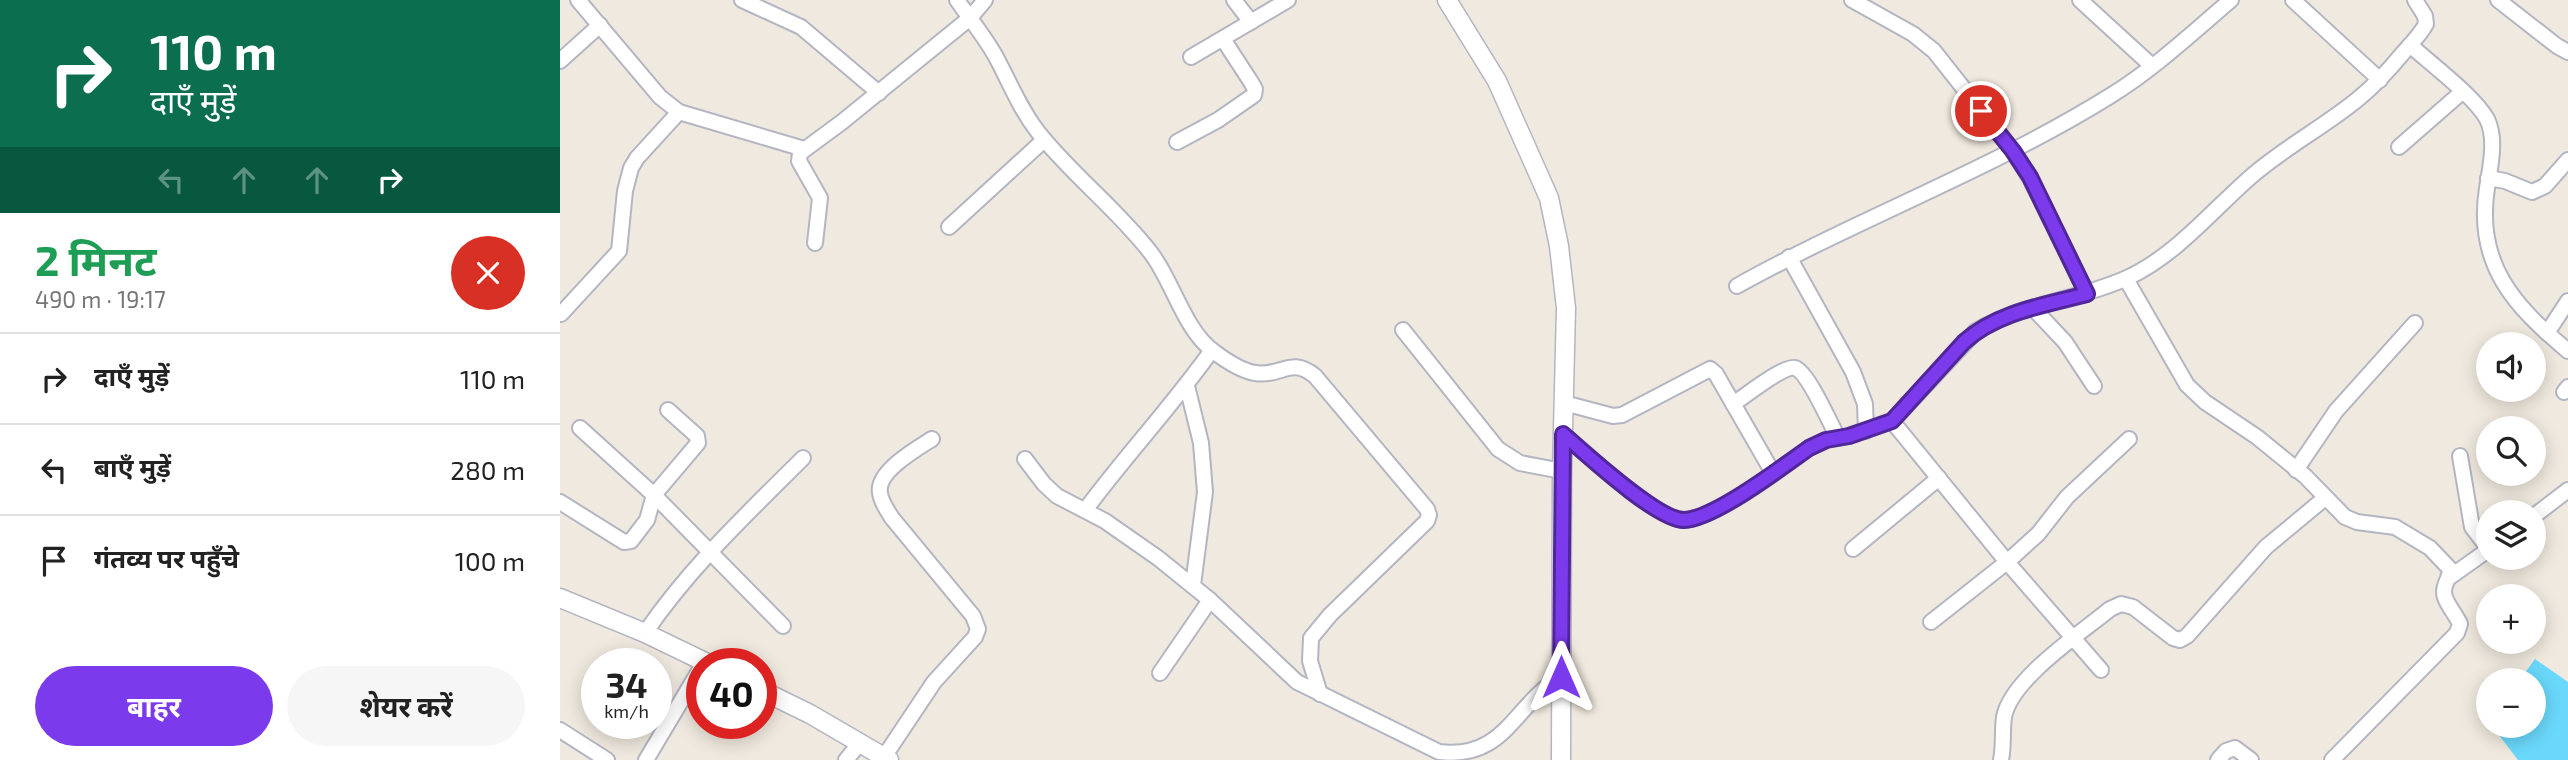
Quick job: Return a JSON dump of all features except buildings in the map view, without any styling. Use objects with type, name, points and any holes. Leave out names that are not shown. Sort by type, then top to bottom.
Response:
[{"type":"street","points":[[578,0],[660,97],[679,112],[804,149]]},
{"type":"street","points":[[742,0],[801,27],[879,93]]},
{"type":"street","points":[[957,0],[996,56],[1027,117],[1044,140],[1119,215],[1151,253],[1166,274],[1198,336],[1212,350],[1239,368],[1253,373],[1270,374],[1297,366],[1315,376],[1427,509],[1427,521],[1330,615],[1311,638],[1310,661],[1320,694]]},
{"type":"street","points":[[815,243],[820,198],[799,161],[800,153],[879,93],[970,18],[985,0]]},
{"type":"street","points":[[1234,0],[1251,22]]},
{"type":"street","points":[[1191,57],[1288,0]]},
{"type":"street","points":[[1447,0],[1497,81],[1549,198],[1559,246],[1566,308],[1562,471],[1561,760]]},
{"type":"street","points":[[1852,0],[1913,34],[1934,51],[2013,151],[2030,177],[2087,294]]},
{"type":"street","points":[[2080,0],[2152,66]]},
{"type":"street","points":[[1737,286],[1789,257],[2013,151],[2111,95],[2152,66],[2231,0]]},
{"type":"street","points":[[2293,0],[2380,80]]},
{"type":"street","points":[[1563,434],[1609,474],[1651,505],[1682,520],[1703,517],[1809,448],[1826,440],[1866,431],[1892,421],[1976,331],[1992,322],[2087,294],[2126,279],[2174,248],[2253,174],[2292,143],[2343,111],[2380,80],[2426,24],[2425,16],[2415,0]]},
{"type":"street","points":[[2498,0],[2568,52]]},
{"type":"street","points":[[560,61],[600,25]]},
{"type":"street","points":[[1177,142],[1228,114],[1254,96],[1255,89],[1223,38]]},
{"type":"street","points":[[2410,45],[2462,92],[2487,120],[2491,150],[2486,193],[2489,253],[2508,291],[2529,316],[2568,351]]},
{"type":"street","points":[[2399,147],[2462,92]]},
{"type":"street","points":[[561,314],[619,251],[625,191],[631,168],[679,112]]},
{"type":"street","points":[[949,227],[1044,140]]},
{"type":"street","points":[[2488,178],[2505,181],[2532,192],[2545,186],[2568,160]]},
{"type":"street","points":[[1789,257],[1853,372],[1865,404],[1866,431]]},
{"type":"street","points":[[2126,279],[2187,384],[2205,402],[2257,437],[2345,517],[2357,522],[2395,527],[2411,536],[2445,561],[2450,569],[2450,577]]},
{"type":"street","points":[[2547,333],[2568,301]]},
{"type":"street","points":[[2033,308],[2065,342],[2094,386]]},
{"type":"street","points":[[2296,470],[2336,411],[2415,323]]},
{"type":"street","points":[[1403,330],[1498,449],[1520,463],[1562,471]]},
{"type":"street","points":[[1086,509],[1212,350]]},
{"type":"street","points":[[1564,403],[1613,416],[1622,415],[1710,369],[1716,374],[1773,473]]},
{"type":"street","points":[[1733,404],[1782,372],[1797,369],[1807,380],[1838,438]]},
{"type":"street","points":[[1186,386],[1201,443],[1205,492],[1193,586]]},
{"type":"street","points":[[560,502],[624,542],[631,541],[647,520],[654,495],[698,443],[697,436],[668,410]]},
{"type":"street","points":[[1892,421],[2007,562],[2101,670]]},
{"type":"street","points":[[580,428],[654,495],[783,626]]},
{"type":"street","points":[[777,698],[887,758],[934,682],[975,637],[978,629],[973,616],[892,518],[879,491],[881,479],[890,470],[932,439]]},
{"type":"street","points":[[1931,622],[2038,534],[2067,497],[2129,439]]},
{"type":"street","points":[[2460,456],[2472,527],[2476,532]]},
{"type":"street","points":[[645,633],[677,587],[803,458]]},
{"type":"street","points":[[1025,459],[1057,496],[1086,509],[1158,558],[1210,600],[1297,682],[1439,752],[1452,756],[1485,751],[1507,735],[1532,702],[1549,684],[1561,677]]},
{"type":"street","points":[[1853,549],[1939,478]]},
{"type":"street","points":[[2546,507],[2568,491]]},
{"type":"street","points":[[2001,760],[2004,716],[2010,701],[2032,674],[2110,608],[2121,604],[2133,607],[2173,638],[2180,640],[2187,636],[2266,547],[2325,498]]},
{"type":"street","points":[[2332,760],[2457,633],[2460,624],[2444,594],[2444,587],[2450,577],[2476,558]]},
{"type":"street","points":[[560,598],[645,633],[686,655]]},
{"type":"street","points":[[1160,673],[1210,600]]},
{"type":"street","points":[[646,760],[686,694]]},
{"type":"street","points":[[560,730],[607,760]]},
{"type":"street","points":[[846,760],[859,744]]},
{"type":"street","points":[[2218,760],[2226,751],[2235,748],[2251,760]]},
{"type":"water","points":[[2535,659],[2568,682],[2568,760],[2518,760],[2501,738],[2546,738],[2546,668],[2528,668]]},
{"type":"route","points":[[1561,677],[1563,434],[1609,474],[1662,512],[1682,520],[1703,517],[1809,448],[1826,440],[1849,436],[1892,421],[1976,331],[2025,310],[2087,294],[2030,177],[1981,111]]}]
